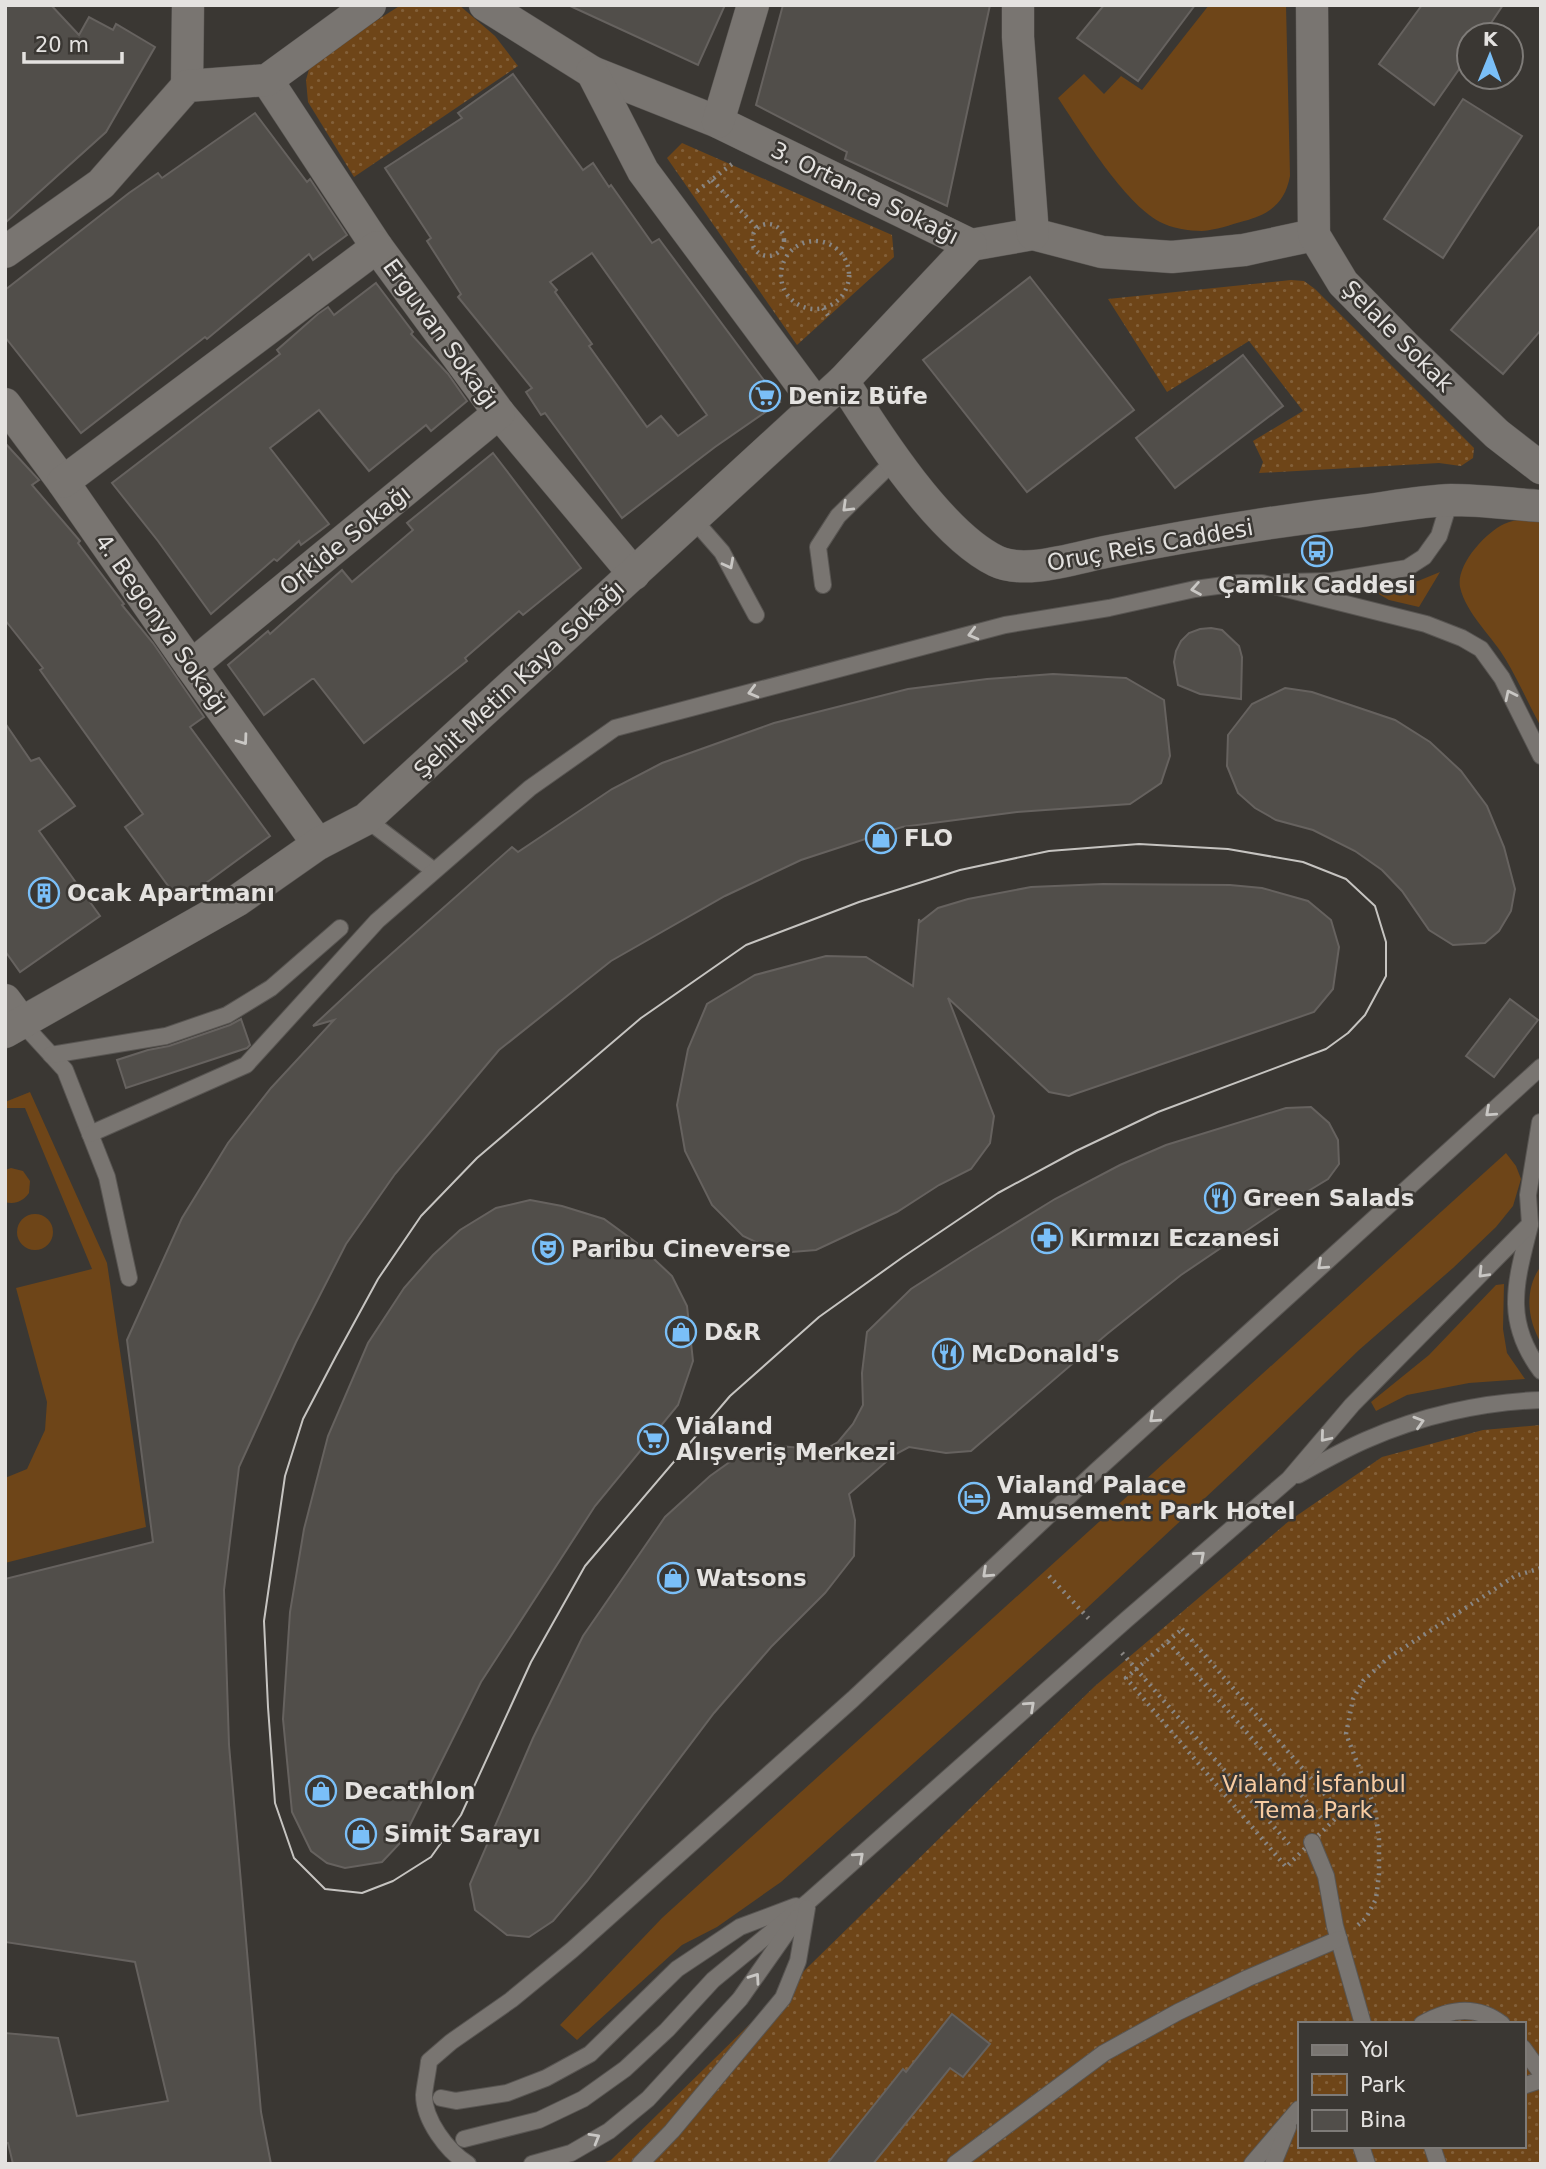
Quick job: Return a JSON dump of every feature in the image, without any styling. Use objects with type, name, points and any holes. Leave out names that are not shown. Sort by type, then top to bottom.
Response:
[{"type":"street","points":[[5,252],[101,184],[187,86],[188,5]]},
{"type":"street","points":[[187,86],[267,80],[370,5]]},
{"type":"street","name":"3. Ortanca Sokağı","points":[[485,5],[592,72],[718,122],[971,245],[1033,234],[1101,252],[1172,257],[1244,250],[1314,235]]},
{"type":"street","points":[[718,122],[753,5]]},
{"type":"street","points":[[1018,5],[1033,234]]},
{"type":"street","points":[[1312,5],[1314,235]]},
{"type":"street","points":[[592,72],[643,171],[816,404]]},
{"type":"street","name":"Erguvan Sokağı","points":[[267,80],[377,247],[499,414],[634,573]]},
{"type":"street","name":"Şelale Sokak","points":[[1314,235],[1343,283],[1497,434],[1541,468]]},
{"type":"street","name":"Şehit Metin Kaya Sokağı","points":[[11,1018],[238,900],[317,844],[366,820],[843,381],[971,245]]},
{"type":"street","points":[[64,481],[377,247]]},
{"type":"street","name":"Oruç Reis Caddesi","points":[[843,381],[896,459],[953,529],[975,549],[998,563],[1033,566],[1301,518],[1450,500],[1541,506]]},
{"type":"street","name":"4. Begonya Sokağı","points":[[5,404],[64,481],[317,844]]},
{"type":"street","name":"Orkide Sokağı","points":[[191,666],[499,414]]},
{"type":"lane","points":[[823,586],[818,547],[838,516],[896,459]]},
{"type":"lane","points":[[90,1134],[246,1065],[377,921],[530,788],[615,728],[1005,625],[1109,608],[1195,589],[1239,583],[1330,581],[1407,568],[1424,556],[1439,536],[1450,500]]},
{"type":"lane","points":[[694,520],[722,552],[755,615]]},
{"type":"lane","points":[[1262,583],[1426,624],[1462,638],[1481,649],[1502,678],[1541,756]]},
{"type":"lane","points":[[366,820],[433,870]]},
{"type":"lane","points":[[51,1055],[166,1036],[227,1015],[271,988],[340,928]]},
{"type":"lane","points":[[11,1018],[65,1070],[107,1177],[129,1278]]},
{"type":"lane","points":[[468,2164],[454,2155],[436,2132],[424,2098],[429,2061],[512,2000],[572,1950],[853,1699],[1096,1471],[1541,1067]]},
{"type":"lane","points":[[1539,1122],[1528,1195],[1535,1222],[1515,1289],[1516,1326],[1541,1371]]},
{"type":"lane","points":[[464,2140],[539,2120],[583,2099],[625,2069],[667,2030],[713,1980],[808,1902],[1289,1479],[1352,1405],[1535,1222]]},
{"type":"lane","points":[[1289,1479],[1367,1440],[1410,1425],[1458,1410],[1513,1401],[1541,1400]]},
{"type":"lane","points":[[1312,1842],[1326,1876],[1339,1939],[1362,2022]]},
{"type":"lane","points":[[441,2098],[456,2101],[507,2093],[546,2078],[590,2054],[677,1969],[706,1949],[740,1927],[808,1902]]},
{"type":"lane","points":[[532,2164],[571,2153],[608,2131],[648,2099],[740,1999],[808,1902]]},
{"type":"lane","points":[[640,2164],[672,2131],[783,1998],[798,1961],[808,1902]]},
{"type":"lane","points":[[955,2164],[1104,2053],[1178,2011],[1339,1939]]},
{"type":"lane","points":[[1427,2022],[1460,2009],[1477,2011],[1498,2022]]},
{"type":"lane","points":[[1525,2051],[1541,2073]]},
{"type":"lane","points":[[1252,2164],[1296,2113]]},
{"type":"lane","points":[[1273,2164],[1296,2113]]},
{"type":"path","points":[[672,210],[760,143]]},
{"type":"path","points":[[712,180],[757,228]]},
{"type":"path","points":[[784,252],[767,256],[757,252],[752,243],[753,232],[766,223],[777,226],[785,239],[784,252],[780,276],[783,288],[799,305],[810,309],[823,308],[834,304],[842,296],[850,275],[843,254],[835,247],[816,240],[804,242],[784,252]]},
{"type":"path","points":[[823,308],[829,317]]},
{"type":"path","points":[[1339,1939],[1366,1918],[1376,1899],[1379,1874],[1379,1839],[1375,1808],[1346,1734],[1353,1699],[1363,1681],[1388,1658],[1515,1576],[1541,1568]]},
{"type":"path","points":[[1049,1576],[1080,1610]]},
{"type":"path","points":[[1286,1867],[1126,1678],[1182,1629],[1341,1814]]},
{"type":"path","points":[[1168,1641],[1328,1826]]},
{"type":"path","points":[[1137,1668],[1298,1855]]},
{"type":"green space","points":[[401,5],[459,5],[495,36],[518,66],[354,177],[308,102],[306,80],[311,62]]},
{"type":"green space","points":[[1209,5],[1286,5],[1290,176],[1280,200],[1269,211],[1228,226],[1197,231],[1160,222],[1146,213],[1104,166],[1058,98],[1084,74],[1104,94],[1121,76],[1142,90]]},
{"type":"green space","points":[[682,143],[892,235],[894,257],[797,345],[667,158]]},
{"type":"green space","points":[[1291,280],[1304,281],[1315,289],[1474,448],[1473,458],[1461,466],[1439,463],[1259,473],[1263,462],[1253,441],[1303,411],[1249,341],[1167,392],[1108,299]]},
{"type":"green space","points":[[1541,517],[1541,727],[1501,651],[1468,607],[1460,587],[1460,578],[1473,551],[1496,528],[1513,521]]},
{"type":"green space","points":[[1440,572],[1419,607],[1389,600],[1377,593],[1378,587],[1384,584],[1418,581]]},
{"type":"green space","points":[[30,1092],[107,1263],[146,1527],[5,1563],[5,1478],[27,1469],[45,1430],[47,1402],[16,1288],[92,1269],[25,1108],[5,1108],[5,1102]]},
{"type":"green space","points":[[1506,1153],[1516,1166],[1521,1179],[1513,1206],[1496,1227],[1359,1350],[1087,1608],[781,1882],[717,1927],[682,1945],[577,2040],[560,2025],[662,1918]]},
{"type":"green space","points":[[11,1168],[23,1171],[30,1181],[29,1193],[15,1203],[5,1202],[5,1170]]},
{"type":"green space","points":[[35,1214],[48,1219],[53,1232],[48,1245],[35,1250],[22,1245],[17,1232],[22,1219]]},
{"type":"green space","points":[[1541,1266],[1541,1343],[1536,1334],[1529,1304],[1532,1284]]},
{"type":"green space","points":[[1504,1284],[1503,1329],[1507,1353],[1525,1379],[1469,1383],[1407,1395],[1376,1411],[1371,1402],[1429,1355],[1496,1285]]},
{"type":"green space","name":"Vialand İsfanbul Tema Park","points":[[1541,1425],[1541,2164],[599,2164],[611,2160],[1095,1686],[1289,1521],[1382,1457],[1483,1430]]},
{"type":"building","points":[[5,5],[51,5],[79,35],[89,17],[113,30],[116,24],[155,47],[106,132],[5,223]]},
{"type":"building","points":[[568,5],[725,5],[698,65]]},
{"type":"building","points":[[783,5],[990,5],[947,206],[845,159],[847,152],[756,105]]},
{"type":"building","points":[[1104,5],[1195,5],[1138,81],[1077,38]]},
{"type":"building","points":[[1422,5],[1503,5],[1492,21],[1455,21],[1455,75],[1434,105],[1379,64]]},
{"type":"building","points":[[513,74],[583,170],[593,163],[652,243],[659,239],[780,402],[715,447],[622,518],[545,413],[541,415],[526,392],[532,388],[458,297],[461,294],[427,241],[431,238],[385,168],[462,118],[458,113]],"holes":[[[592,253],[707,415],[678,436],[661,416],[647,427],[589,346],[592,344],[550,282]]]},
{"type":"building","points":[[1463,99],[1522,136],[1443,258],[1384,219]]},
{"type":"building","points":[[255,113],[307,182],[310,179],[347,235],[313,260],[309,254],[207,339],[205,337],[81,433],[5,337],[5,290],[129,193],[158,173],[162,178]]},
{"type":"building","points":[[1541,225],[1541,330],[1503,374],[1451,330]]},
{"type":"building","points":[[1030,277],[1134,410],[1027,492],[923,360]]},
{"type":"building","points":[[376,283],[413,332],[411,334],[448,374],[467,401],[431,431],[426,425],[369,471],[319,410],[270,448],[329,524],[301,545],[299,541],[277,561],[274,559],[211,614],[112,483],[280,354],[277,350],[318,314],[328,307],[334,315]]},
{"type":"building","points":[[1243,355],[1283,406],[1175,488],[1136,438]]},
{"type":"building","points":[[5,443],[39,480],[32,485],[80,541],[78,543],[204,717],[190,727],[270,836],[180,902],[125,827],[143,814],[40,670],[43,668],[5,620]]},
{"type":"building","points":[[493,453],[581,568],[523,615],[519,611],[465,658],[467,661],[364,743],[314,679],[264,715],[228,665],[268,631],[270,634],[342,570],[352,582],[413,530],[407,523]]},
{"type":"building","points":[[1211,628],[1222,630],[1239,646],[1242,657],[1241,699],[1200,694],[1178,685],[1174,662],[1181,641],[1189,633]]},
{"type":"building","points":[[1053,674],[1126,678],[1164,700],[1170,756],[1161,783],[1130,804],[1017,812],[902,827],[801,860],[725,896],[611,961],[499,1050],[395,1174],[346,1244],[296,1342],[239,1467],[224,1590],[229,1745],[261,2112],[271,2164],[13,2164],[8,2143],[5,2143],[5,2033],[58,2038],[77,2116],[168,2101],[135,1962],[5,1942],[5,1579],[153,1542],[127,1340],[182,1218],[228,1143],[271,1088],[334,1020],[313,1026],[372,971],[512,847],[518,852],[612,789],[662,763],[774,723],[908,689]]},
{"type":"building","points":[[1285,688],[1312,692],[1395,720],[1430,742],[1461,771],[1487,806],[1504,847],[1515,889],[1511,911],[1499,931],[1485,943],[1453,945],[1429,930],[1402,891],[1382,870],[1355,851],[1313,830],[1276,820],[1255,808],[1238,793],[1227,766],[1228,735],[1252,704]]},
{"type":"building","points":[[5,723],[31,761],[39,758],[75,806],[39,831],[100,916],[20,972],[5,951]]},
{"type":"building","points":[[1103,884],[1230,885],[1262,888],[1308,901],[1331,920],[1339,947],[1333,989],[1314,1012],[1069,1096],[1049,1092],[948,998],[994,1116],[990,1143],[971,1169],[939,1185],[897,1212],[816,1250],[779,1253],[743,1236],[712,1205],[685,1151],[677,1105],[688,1049],[707,1004],[755,975],[826,956],[866,957],[913,986],[919,919],[920,922],[938,908],[968,899],[1031,887]]},
{"type":"building","points":[[1510,999],[1538,1020],[1494,1077],[1466,1056]]},
{"type":"building","points":[[241,1019],[250,1045],[247,1048],[126,1088],[117,1060],[169,1046]]},
{"type":"building","points":[[1311,1107],[1329,1123],[1338,1140],[1339,1164],[1328,1179],[1181,1275],[1107,1334],[971,1451],[946,1453],[909,1447],[894,1455],[849,1494],[855,1520],[854,1556],[825,1593],[771,1647],[714,1713],[587,1881],[553,1921],[529,1937],[507,1935],[475,1910],[470,1884],[533,1738],[583,1636],[665,1517],[710,1476],[748,1449],[768,1445],[824,1450],[838,1442],[853,1424],[863,1405],[862,1373],[867,1332],[911,1289],[972,1250],[1055,1199],[1120,1165],[1166,1145],[1286,1108]]},
{"type":"building","points":[[530,1200],[562,1206],[604,1219],[637,1243],[672,1276],[687,1306],[693,1361],[678,1405],[595,1506],[481,1682],[402,1841],[382,1862],[345,1868],[327,1863],[311,1851],[292,1812],[283,1719],[290,1612],[304,1529],[328,1436],[368,1343],[404,1288],[460,1230],[496,1208]]},
{"type":"building","points":[[952,2014],[990,2044],[963,2077],[950,2068],[873,2164],[827,2164],[903,2069],[906,2072]]},
{"type":"tram line","points":[[1139,844],[1228,849],[1303,862],[1346,879],[1375,906],[1386,942],[1386,976],[1365,1015],[1348,1033],[1326,1049],[1158,1112],[1076,1151],[998,1193],[819,1317],[730,1396],[585,1566],[531,1662],[461,1815],[431,1857],[393,1881],[362,1893],[325,1889],[294,1858],[275,1803],[264,1621],[285,1476],[303,1419],[378,1279],[421,1216],[477,1158],[641,1018],[746,945],[859,902],[960,870],[1049,851],[1139,844]]},
{"type":"place","name":"Deniz Büfe","points":[[765,396]]},
{"type":"place","name":"Çamlık Caddesi","points":[[1317,551]]},
{"type":"place","name":"FLO","points":[[881,838]]},
{"type":"place","name":"Ocak Apartmanı","points":[[44,893]]},
{"type":"place","name":"Green Salads","points":[[1220,1198]]},
{"type":"place","name":"Kırmızı Eczanesi","points":[[1047,1238]]},
{"type":"place","name":"Paribu Cineverse","points":[[548,1249]]},
{"type":"place","name":"D&R","points":[[681,1332]]},
{"type":"place","name":"McDonald's","points":[[948,1354]]},
{"type":"place","name":"Vialand Alışveriş Merkezi","points":[[653,1439]]},
{"type":"place","name":"Vialand Palace Amusement Park Hotel","points":[[974,1498]]},
{"type":"place","name":"Watsons","points":[[673,1578]]},
{"type":"place","name":"Decathlon","points":[[321,1791]]},
{"type":"place","name":"Simit Sarayı","points":[[361,1834]]}]
